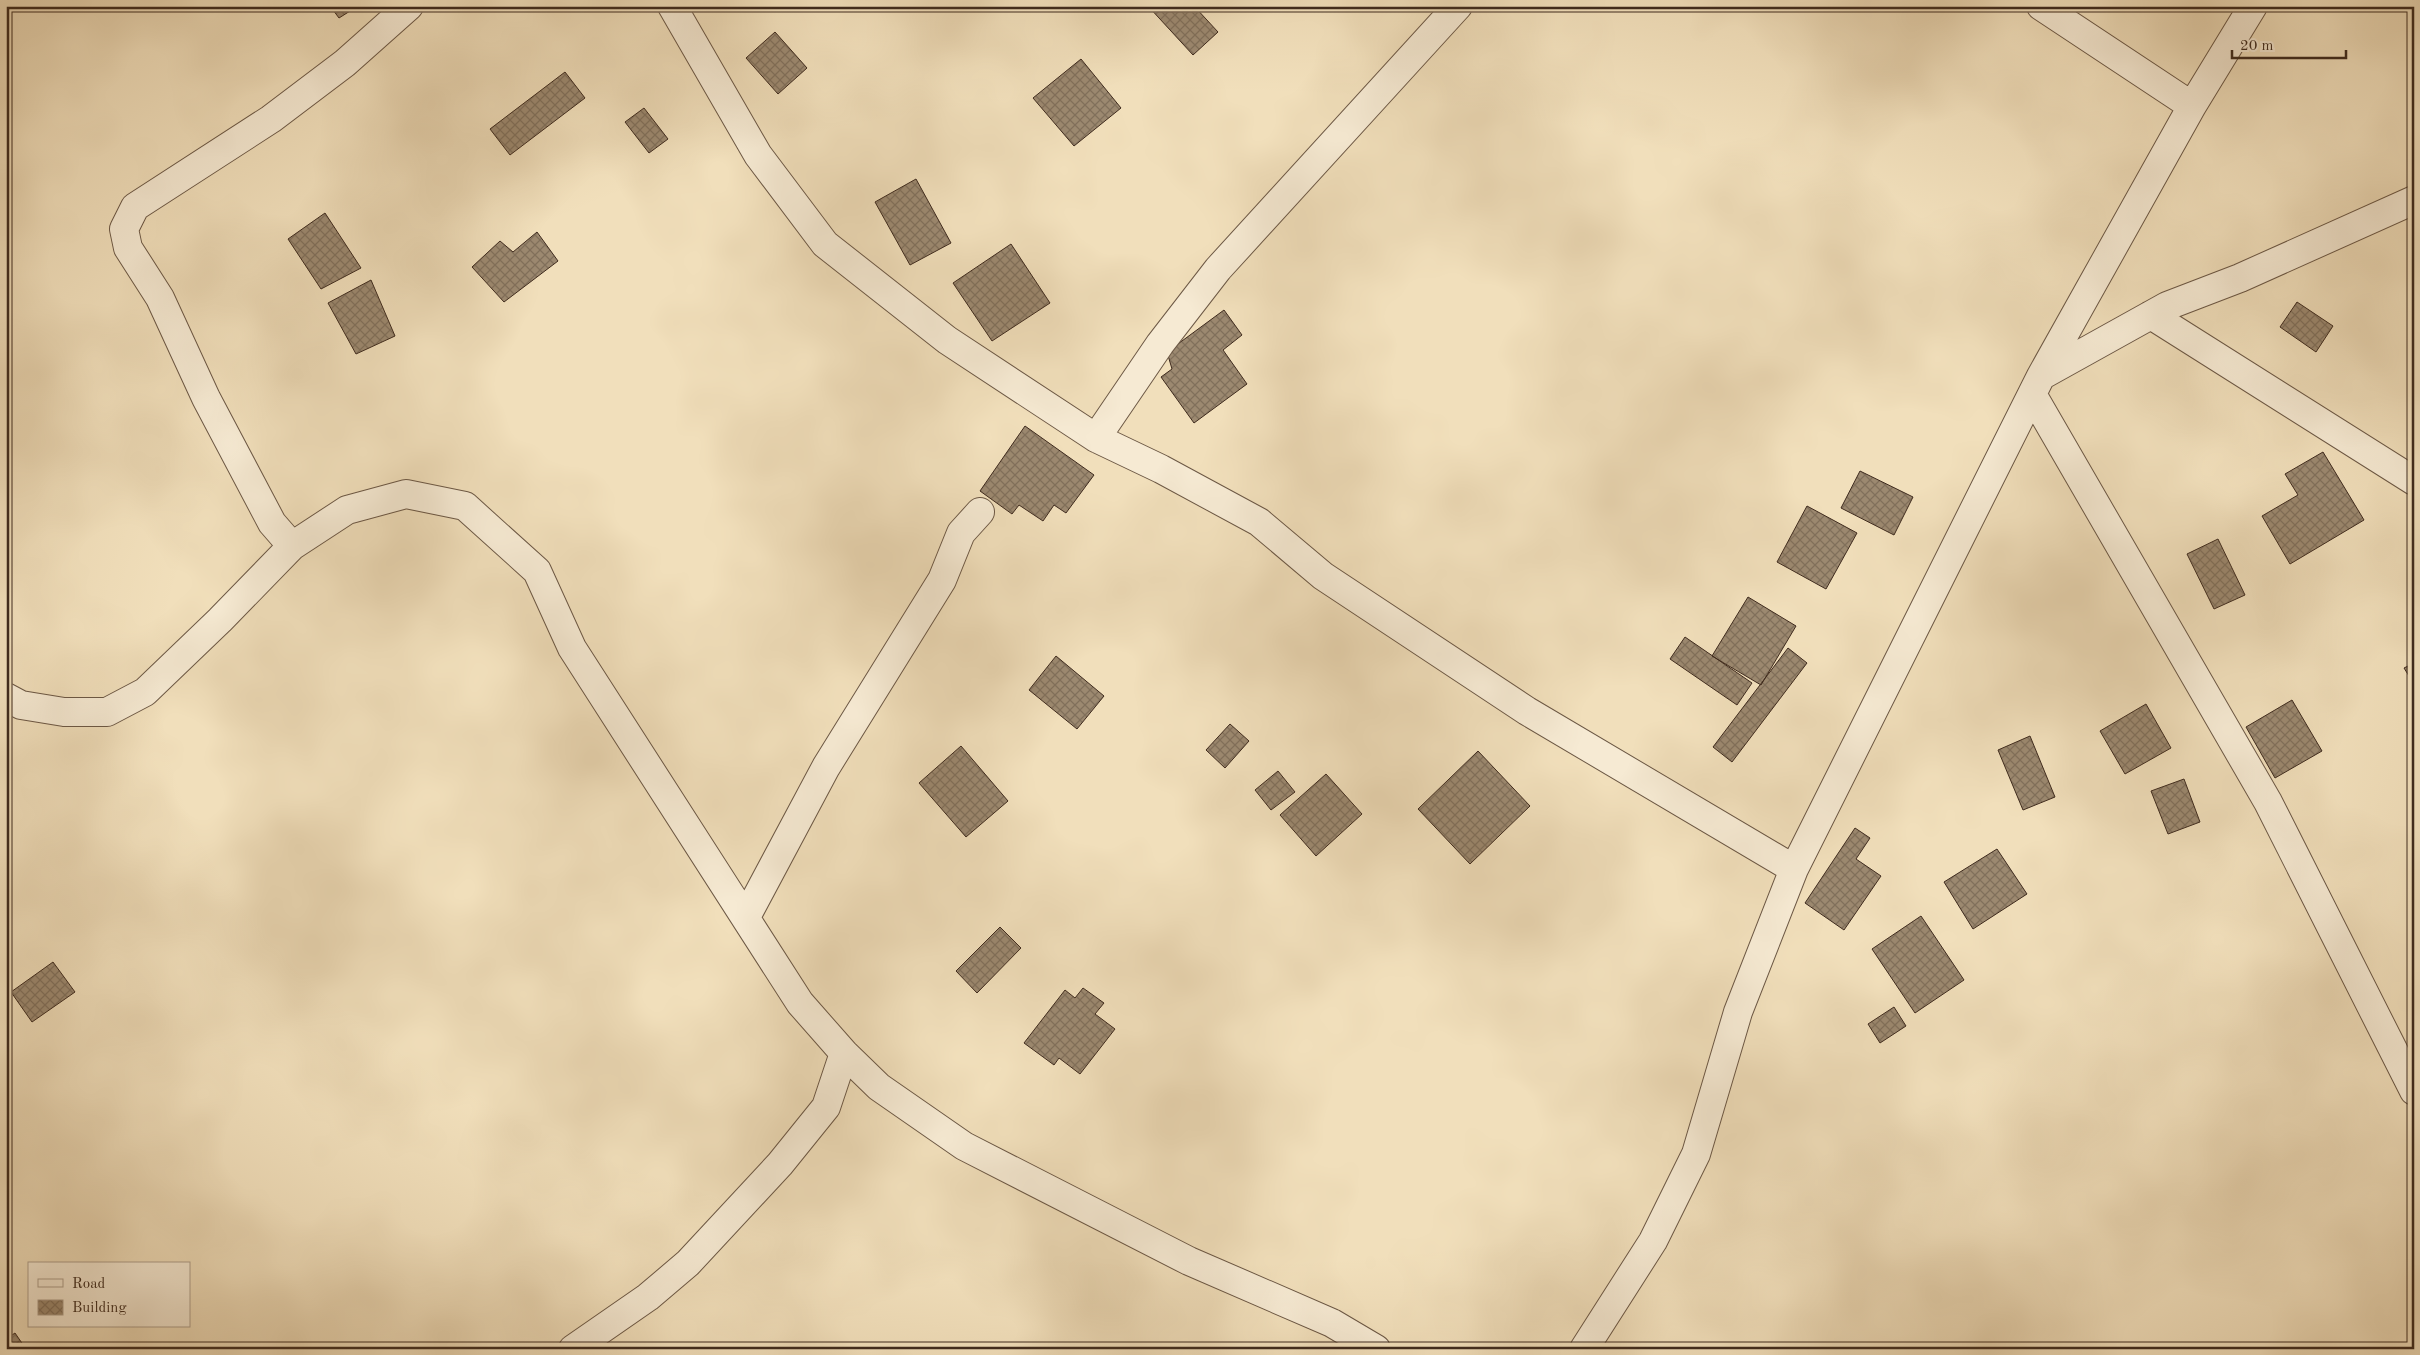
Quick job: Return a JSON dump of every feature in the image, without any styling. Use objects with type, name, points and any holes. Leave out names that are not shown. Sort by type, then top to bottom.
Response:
[{"type":"street","points":[[292,546],[272,523],[206,398],[160,298],[128,248],[124,229],[135,207],[271,120],[345,63],[409,6]]},
{"type":"street","points":[[672,6],[758,155],[825,244],[947,340],[1096,438],[1161,468],[1259,522],[1323,576],[1527,711],[1794,869]]},
{"type":"street","points":[[1096,438],[1160,344],[1218,269],[1458,6]]},
{"type":"street","points":[[2041,6],[2192,106]]},
{"type":"street","points":[[1584,1349],[1653,1241],[1696,1154],[1738,1012],[1794,869],[2037,385],[2192,106],[2254,6]]},
{"type":"street","points":[[2037,385],[2167,306],[2240,278],[2414,200]]},
{"type":"street","points":[[2151,316],[2414,481]]},
{"type":"street","points":[[2037,385],[2268,802],[2414,1091]]},
{"type":"street","points":[[6,697],[21,705],[64,712],[107,712],[145,692],[220,620],[292,546],[347,510],[406,494],[465,506],[537,571],[572,648],[800,1003],[844,1054],[879,1087],[964,1146],[1189,1260],[1332,1322],[1376,1349]]},
{"type":"street","points":[[746,917],[826,767],[942,580],[960,533],[980,512]]},
{"type":"street","points":[[573,1349],[648,1297],[688,1263],[780,1164],[826,1107],[844,1054]]},
{"type":"building","points":[[330,6],[358,6],[339,18]]},
{"type":"building","points":[[1148,6],[1194,6],[1218,32],[1193,55]]},
{"type":"building","points":[[775,32],[807,68],[778,94],[746,58]]},
{"type":"building","points":[[1081,59],[1121,108],[1074,146],[1033,98]]},
{"type":"building","points":[[565,72],[585,98],[510,155],[490,129]]},
{"type":"building","points":[[644,108],[668,139],[649,153],[625,122]]},
{"type":"building","points":[[916,179],[951,243],[910,265],[875,202]]},
{"type":"building","points":[[325,213],[361,268],[321,289],[288,239]]},
{"type":"building","points":[[537,232],[558,261],[504,302],[472,267],[500,241],[513,252]]},
{"type":"building","points":[[1011,244],[1050,303],[992,341],[953,283]]},
{"type":"building","points":[[371,280],[395,336],[356,354],[328,303]]},
{"type":"building","points":[[2297,302],[2333,326],[2316,352],[2280,327]]},
{"type":"building","points":[[1224,310],[1242,335],[1223,350],[1247,384],[1194,423],[1161,377],[1172,369],[1167,352]]},
{"type":"building","points":[[1025,426],[1094,475],[1066,513],[1054,505],[1043,521],[1019,505],[1012,514],[980,491]]},
{"type":"building","points":[[2323,452],[2364,520],[2290,564],[2262,516],[2298,495],[2285,474]]},
{"type":"building","points":[[1860,471],[1913,497],[1894,535],[1841,508]]},
{"type":"building","points":[[1807,506],[1857,533],[1826,589],[1777,562]]},
{"type":"building","points":[[2218,539],[2245,595],[2214,609],[2187,554]]},
{"type":"building","points":[[1748,597],[1796,626],[1761,685],[1712,656]]},
{"type":"building","points":[[1685,637],[1752,683],[1737,705],[1670,659]]},
{"type":"building","points":[[1788,648],[1807,663],[1732,762],[1713,747]]},
{"type":"building","points":[[1056,656],[1104,696],[1077,729],[1029,690]]},
{"type":"building","points":[[2414,663],[2414,684],[2404,668]]},
{"type":"building","points":[[2292,700],[2322,751],[2275,778],[2246,727]]},
{"type":"building","points":[[2146,704],[2171,748],[2125,774],[2100,731]]},
{"type":"building","points":[[1230,724],[1249,741],[1225,768],[1206,750]]},
{"type":"building","points":[[2030,736],[2055,797],[2023,810],[1998,750]]},
{"type":"building","points":[[961,746],[1008,801],[966,837],[919,783]]},
{"type":"building","points":[[1478,751],[1530,806],[1470,864],[1418,809]]},
{"type":"building","points":[[1278,771],[1295,792],[1271,810],[1255,790]]},
{"type":"building","points":[[1326,774],[1362,814],[1316,856],[1280,815]]},
{"type":"building","points":[[2184,779],[2200,822],[2168,834],[2151,791]]},
{"type":"building","points":[[1855,828],[1870,838],[1856,859],[1881,876],[1844,930],[1805,903]]},
{"type":"building","points":[[1997,849],[2027,894],[1973,929],[1944,882]]},
{"type":"building","points":[[1921,916],[1964,980],[1915,1013],[1872,949]]},
{"type":"building","points":[[1000,927],[1021,948],[977,993],[956,971]]},
{"type":"building","points":[[53,962],[75,992],[32,1022],[11,992]]},
{"type":"building","points":[[1083,988],[1104,1003],[1095,1014],[1115,1029],[1080,1074],[1059,1058],[1054,1065],[1024,1043],[1065,990],[1075,998]]},
{"type":"building","points":[[1894,1007],[1906,1026],[1880,1043],[1868,1024]]},
{"type":"building","points":[[15,1333],[26,1349],[6,1349],[6,1339]]}]
